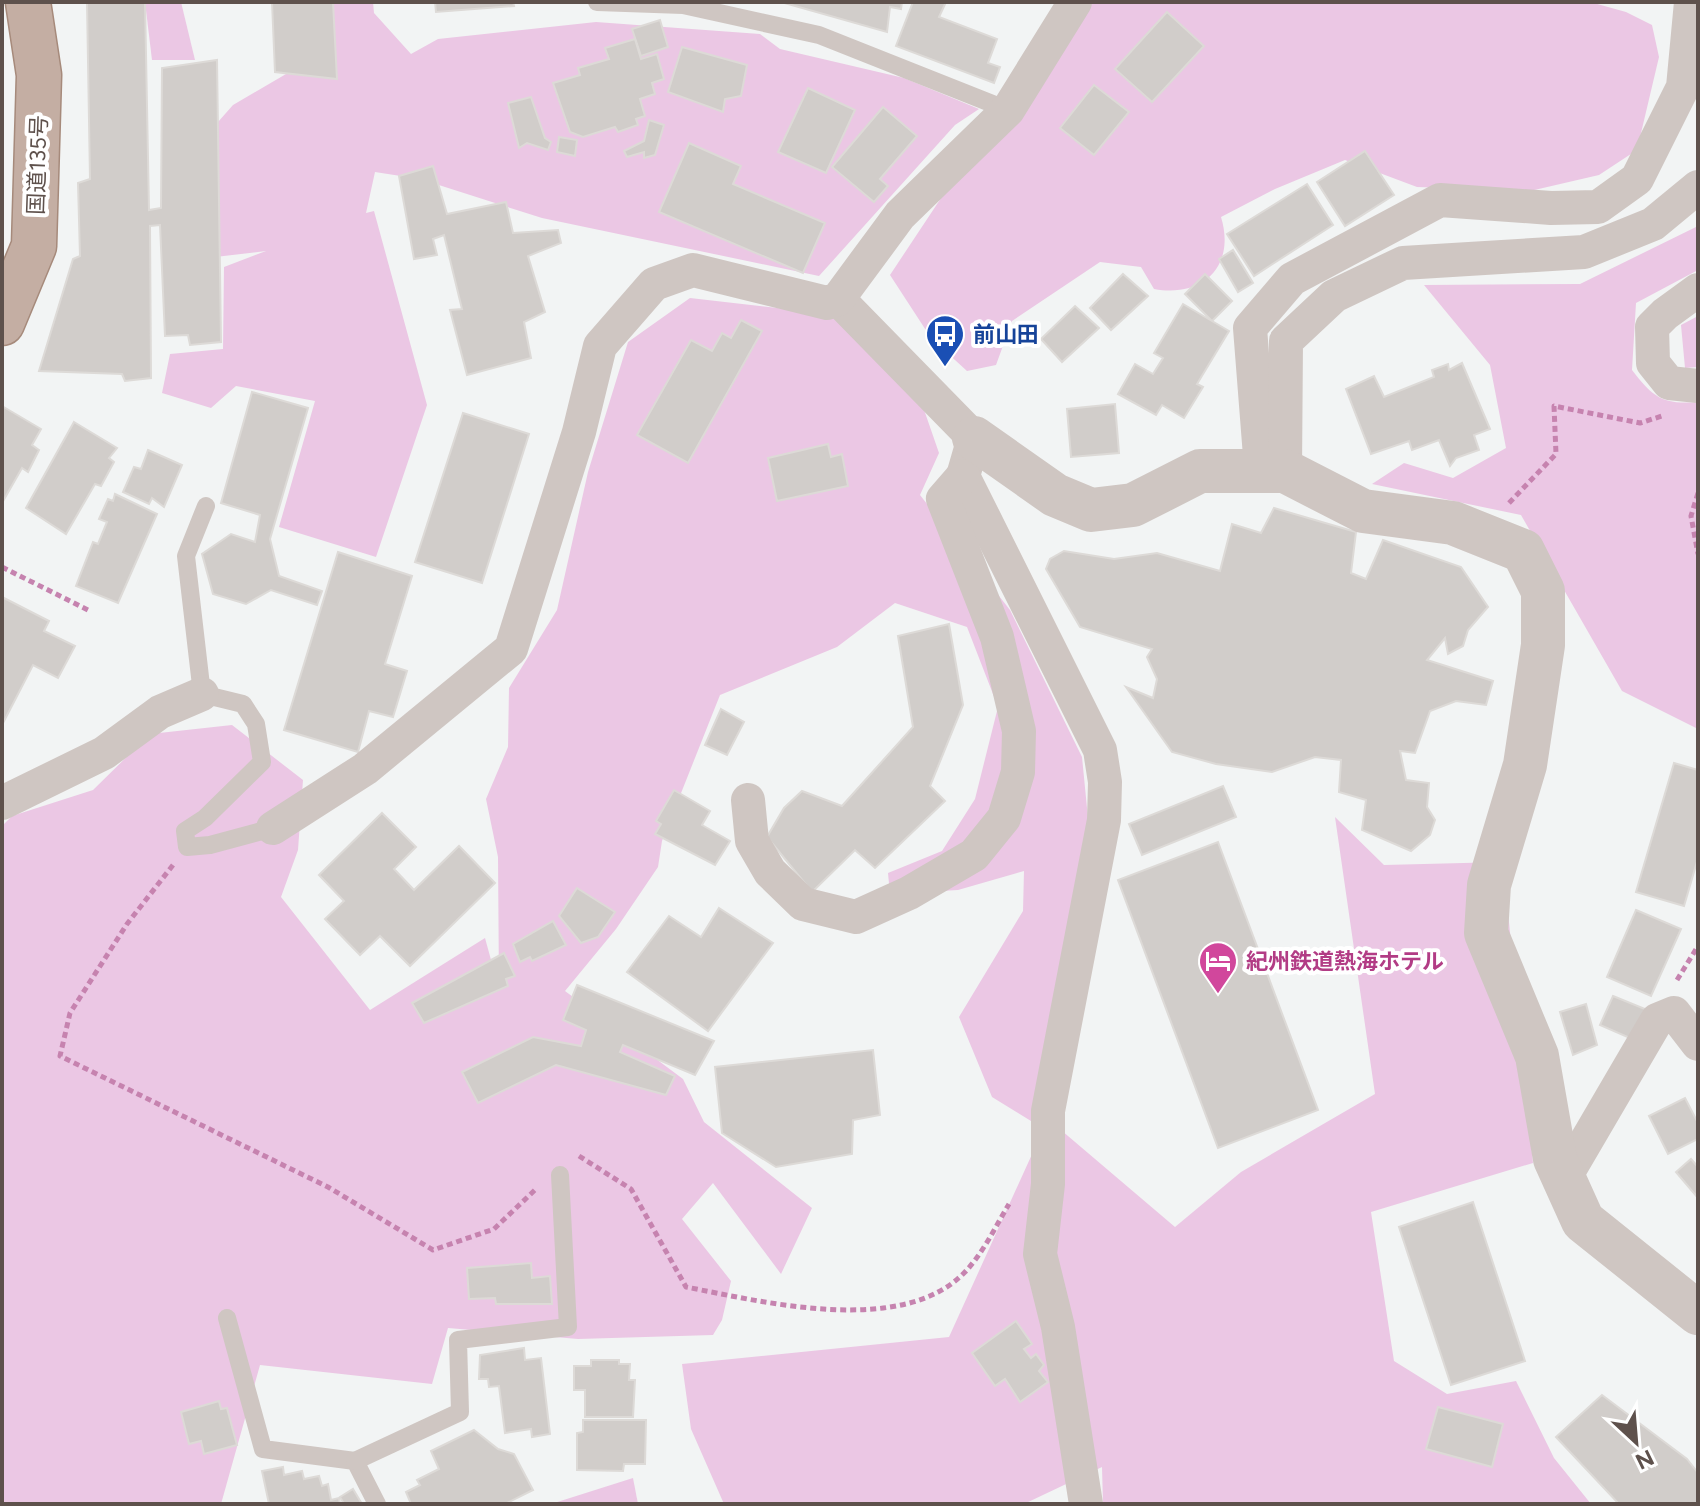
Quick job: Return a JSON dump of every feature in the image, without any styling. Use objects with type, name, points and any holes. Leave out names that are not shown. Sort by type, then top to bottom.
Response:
[{"type":"highway","name":"国道135号","points":[[2,323],[34,246],[39,75],[28,2]]},
{"type":"street","points":[[273,828],[365,769],[511,649],[579,432],[600,346],[654,284],[693,270],[827,303],[838,299],[900,215],[1008,110],[1075,2]]},
{"type":"street","points":[[1273,470],[1250,328],[1292,279],[1440,200],[1551,208],[1598,207],[1637,179],[1683,87],[1691,2]]},
{"type":"street","points":[[1273,470],[1286,341],[1334,296],[1403,263],[1584,252],[1653,224],[1698,187]]},
{"type":"street","points":[[1698,290],[1652,327],[1653,363],[1669,383],[1698,386]]},
{"type":"street","points":[[838,299],[968,457],[1100,750],[1105,782],[1104,820],[1048,1111],[1048,1184],[1040,1254],[1058,1327],[1086,1504]]},
{"type":"street","points":[[968,457],[1091,510],[1133,505],[1200,471],[1273,470],[1363,511],[1453,523],[1523,551],[1543,591],[1543,645],[1525,765],[1489,885],[1486,933],[1537,1056],[1555,1159],[1583,1221],[1698,1313]]},
{"type":"street","points":[[748,800],[752,841],[770,872],[803,904],[856,917],[909,893],[974,855],[1004,818],[1018,772],[1019,731],[997,637],[943,499],[968,457]]},
{"type":"street","points":[[2,803],[104,753],[160,712],[202,694]]},
{"type":"street","points":[[1564,1179],[1657,1020],[1674,1013],[1698,1044]]},
{"type":"lane","points":[[597,2],[683,5],[819,35],[1008,110]]},
{"type":"lane","points":[[206,506],[186,556],[202,694],[243,704],[256,724],[262,762],[205,818],[185,831],[187,847],[210,845],[273,828]]},
{"type":"lane","points":[[227,1318],[263,1449],[355,1461],[460,1412],[458,1340],[568,1327],[560,1175]]},
{"type":"lane","points":[[355,1461],[377,1504]]},
{"type":"path","points":[[1480,533],[1556,454],[1554,406],[1640,423],[1665,415]]},
{"type":"path","points":[[1698,493],[1691,516],[1698,554]]},
{"type":"path","points":[[2,567],[90,611]]},
{"type":"path","points":[[187,847],[127,924],[70,1013],[60,1056],[328,1187],[433,1250],[494,1229],[531,1192],[560,1175],[580,1155],[631,1189],[686,1287],[815,1311],[916,1303],[965,1273],[1013,1199]]},
{"type":"shaded area","points":[[145,2],[181,2],[195,60],[152,60]]},
{"type":"shaded area","points":[[281,2],[373,2],[374,13],[411,54],[438,39],[596,22],[760,34],[780,49],[904,78],[979,109],[955,125],[819,276],[542,218],[420,179],[375,172],[366,213],[374,211],[427,405],[376,557],[279,527],[315,401],[236,386],[211,408],[162,393],[170,354],[223,349],[224,267],[266,251],[207,258],[203,139],[233,105],[298,67]]},
{"type":"shaded area","points":[[1093,2],[1590,2],[1626,12],[1652,25],[1659,57],[1637,150],[1599,175],[1530,191],[1417,187],[1345,160],[1275,189],[1221,217],[1224,250],[1212,275],[1201,283],[1172,290],[1154,289],[1141,267],[1100,262],[1012,321],[996,365],[967,371],[931,338],[890,275],[957,174],[1046,80]]},
{"type":"shaded area","points":[[1698,226],[1698,270],[1636,303],[1632,370],[1659,397],[1675,402],[1698,402],[1698,729],[1622,691],[1521,515],[1372,484],[1404,463],[1453,478],[1506,448],[1490,365],[1424,285],[1580,284]]},
{"type":"shaded area","points":[[690,298],[839,315],[921,401],[939,453],[920,495],[1010,610],[1082,757],[1088,818],[1031,1121],[992,1097],[959,1017],[1023,911],[1024,871],[958,890],[890,894],[888,873],[942,851],[975,799],[998,707],[967,627],[895,603],[837,647],[720,695],[662,841],[658,867],[616,929],[565,991],[683,1079],[704,1122],[812,1208],[781,1274],[713,1183],[682,1219],[731,1281],[722,1320],[713,1335],[578,1339],[448,1328],[432,1384],[260,1365],[221,1504],[2,1504],[2,826],[12,816],[93,790],[150,734],[232,725],[303,780],[298,850],[281,897],[370,1010],[485,938],[499,989],[498,857],[486,799],[508,747],[509,688],[557,610],[588,472],[628,342]]},
{"type":"shaded area","points":[[1698,316],[1698,367],[1685,368],[1681,325]]},
{"type":"shaded area","points":[[1335,817],[1384,865],[1503,862],[1533,1163],[1371,1212],[1394,1361],[1447,1394],[1516,1381],[1554,1458],[1591,1504],[1103,1504],[1102,1467],[1024,1504],[724,1504],[691,1429],[682,1364],[949,1337],[1048,1119],[1175,1227],[1241,1172],[1375,1094]]},
{"type":"shaded area","points":[[633,1478],[638,1504],[551,1504]]},
{"type":"building","points":[[87,2],[145,2],[149,210],[161,208],[162,68],[217,60],[221,342],[190,345],[188,335],[165,336],[160,225],[150,226],[151,378],[125,381],[122,374],[39,371],[73,259],[80,256],[78,183],[90,179]]},
{"type":"building","points":[[272,2],[333,2],[337,79],[275,72]]},
{"type":"building","points":[[435,2],[513,2],[514,6],[436,12]]},
{"type":"building","points":[[781,2],[902,2],[901,9],[890,7],[887,32]]},
{"type":"building","points":[[913,2],[946,2],[939,17],[997,39],[988,63],[1000,67],[994,83],[896,46]]},
{"type":"building","points":[[1167,12],[1204,46],[1152,102],[1115,69]]},
{"type":"building","points":[[660,20],[668,47],[641,56],[632,29]]},
{"type":"building","points":[[635,39],[641,59],[657,54],[664,79],[652,83],[655,94],[640,99],[645,116],[636,119],[638,125],[618,132],[615,127],[583,137],[570,132],[553,83],[580,75],[578,68],[609,59],[605,48]]},
{"type":"building","points":[[682,47],[747,65],[741,96],[725,99],[723,112],[668,92]]},
{"type":"building","points":[[1094,85],[1129,112],[1094,155],[1060,128]]},
{"type":"building","points":[[808,88],[855,110],[826,173],[778,152]]},
{"type":"building","points":[[531,97],[545,138],[551,142],[548,150],[527,143],[519,148],[508,103]]},
{"type":"building","points":[[883,107],[917,136],[880,179],[888,186],[874,202],[832,167]]},
{"type":"building","points":[[649,120],[664,125],[655,155],[644,158],[644,152],[627,157],[624,151],[644,141]]},
{"type":"building","points":[[559,137],[577,140],[575,156],[557,152]]},
{"type":"building","points":[[689,143],[741,166],[733,184],[825,223],[803,273],[659,212]]},
{"type":"building","points":[[1365,151],[1394,195],[1345,226],[1317,182]]},
{"type":"building","points":[[433,166],[447,214],[506,202],[513,233],[558,230],[561,243],[528,256],[545,312],[524,322],[531,358],[467,375],[450,310],[462,309],[444,235],[433,239],[437,255],[414,259],[399,176]]},
{"type":"building","points":[[1307,184],[1333,225],[1254,276],[1227,234]]},
{"type":"building","points":[[1233,250],[1253,283],[1238,292],[1219,259]]},
{"type":"building","points":[[1123,274],[1148,296],[1111,330],[1090,308]]},
{"type":"building","points":[[1205,274],[1232,301],[1212,321],[1185,294]]},
{"type":"building","points":[[1183,304],[1229,331],[1197,384],[1203,387],[1184,418],[1162,405],[1156,415],[1118,394],[1135,364],[1153,374],[1163,358],[1154,353]]},
{"type":"building","points":[[1075,306],[1099,328],[1062,362],[1041,339]]},
{"type":"building","points":[[741,320],[762,331],[688,463],[637,435],[691,340],[712,351],[722,333],[731,338]]},
{"type":"building","points":[[1462,363],[1490,429],[1474,435],[1479,450],[1456,458],[1450,466],[1439,440],[1412,450],[1409,441],[1371,454],[1346,389],[1374,376],[1384,397],[1434,377],[1432,370],[1448,364],[1449,370]]},
{"type":"building","points":[[252,392],[308,408],[270,539],[279,576],[322,591],[317,605],[271,590],[246,604],[213,594],[202,554],[231,534],[255,542],[260,515],[221,503]]},
{"type":"building","points":[[1115,404],[1119,453],[1071,457],[1067,409]]},
{"type":"building","points":[[2,406],[41,429],[32,445],[39,450],[28,472],[22,468],[2,503]]},
{"type":"building","points":[[463,413],[529,434],[482,583],[415,562]]},
{"type":"building","points":[[74,422],[117,448],[109,458],[114,462],[101,486],[95,484],[66,534],[26,508]]},
{"type":"building","points":[[828,444],[831,457],[842,454],[848,486],[777,501],[768,458]]},
{"type":"building","points":[[148,450],[182,465],[164,507],[152,498],[149,504],[123,492],[134,467],[141,469]]},
{"type":"building","points":[[115,494],[157,514],[118,603],[76,586],[93,542],[98,544],[107,522],[99,519],[108,499],[113,501]]},
{"type":"building","points":[[1274,508],[1356,532],[1351,573],[1366,579],[1383,540],[1461,567],[1488,607],[1468,630],[1463,646],[1448,654],[1445,638],[1427,660],[1493,681],[1486,705],[1456,701],[1430,711],[1415,753],[1400,751],[1406,780],[1429,783],[1427,807],[1435,820],[1430,835],[1411,851],[1362,830],[1366,800],[1339,792],[1341,760],[1315,757],[1272,772],[1216,764],[1172,752],[1126,687],[1153,698],[1157,679],[1147,657],[1152,649],[1080,627],[1046,569],[1050,559],[1064,551],[1114,559],[1157,553],[1220,571],[1232,524],[1261,533]]},
{"type":"building","points":[[338,552],[412,576],[385,664],[407,671],[393,717],[369,711],[358,752],[284,730]]},
{"type":"building","points":[[2,597],[49,621],[44,631],[75,646],[58,678],[33,665],[2,725]]},
{"type":"building","points":[[949,624],[963,705],[930,786],[945,801],[875,868],[855,850],[812,892],[767,837],[784,808],[802,791],[842,806],[913,727],[898,636]]},
{"type":"building","points":[[721,709],[744,722],[727,755],[705,745]]},
{"type":"building","points":[[1674,763],[1698,770],[1698,858],[1684,906],[1636,892]]},
{"type":"building","points":[[1223,786],[1236,817],[1142,855],[1129,824]]},
{"type":"building","points":[[674,790],[710,811],[702,825],[730,841],[715,865],[655,834],[661,824],[656,821]]},
{"type":"building","points":[[382,813],[416,847],[394,869],[414,890],[459,846],[495,883],[410,966],[380,936],[360,955],[325,919],[344,901],[319,875]]},
{"type":"building","name":"紀州鉄道熱海ホテル","points":[[1218,842],[1318,1110],[1218,1148],[1118,880]]},
{"type":"building","points":[[577,888],[615,912],[598,937],[581,943],[559,916]]},
{"type":"building","points":[[719,908],[773,943],[708,1031],[627,972],[669,916],[701,937]]},
{"type":"building","points":[[1636,910],[1681,929],[1651,996],[1607,977]]},
{"type":"building","points":[[553,921],[566,945],[532,961],[530,957],[520,962],[513,944]]},
{"type":"building","points":[[504,953],[515,976],[506,979],[508,986],[424,1023],[412,1003]]},
{"type":"building","points":[[577,985],[714,1041],[695,1075],[623,1045],[620,1052],[675,1076],[666,1095],[556,1065],[478,1103],[462,1072],[533,1037],[581,1046],[586,1030],[563,1020]]},
{"type":"building","points":[[1613,996],[1645,1009],[1632,1039],[1600,1025]]},
{"type":"building","points":[[1586,1004],[1597,1045],[1573,1055],[1560,1012]]},
{"type":"building","points":[[873,1050],[880,1115],[853,1120],[852,1154],[776,1167],[722,1133],[715,1067]]},
{"type":"building","points":[[1685,1098],[1698,1123],[1698,1139],[1668,1154],[1649,1116]]},
{"type":"building","points":[[1691,1159],[1698,1167],[1698,1198],[1676,1172]]},
{"type":"building","points":[[1473,1202],[1525,1361],[1451,1385],[1399,1227]]},
{"type":"building","points":[[531,1263],[532,1278],[550,1276],[552,1304],[496,1304],[495,1298],[469,1299],[467,1268]]},
{"type":"building","points":[[1016,1321],[1032,1344],[1024,1349],[1031,1358],[1036,1354],[1044,1365],[1039,1371],[1048,1382],[1020,1402],[1005,1379],[995,1386],[972,1353]]},
{"type":"building","points":[[524,1348],[525,1360],[541,1358],[550,1434],[532,1437],[531,1429],[505,1433],[499,1386],[489,1387],[488,1379],[479,1379],[480,1355]]},
{"type":"building","points":[[591,1360],[619,1360],[619,1364],[630,1364],[629,1380],[635,1380],[633,1417],[585,1417],[585,1390],[574,1390],[574,1366],[591,1366]]},
{"type":"building","points":[[1602,1395],[1687,1459],[1698,1473],[1698,1504],[1619,1504],[1556,1437]]},
{"type":"building","points":[[219,1401],[221,1409],[227,1408],[237,1445],[204,1454],[201,1441],[189,1444],[181,1412]]},
{"type":"building","points":[[1438,1407],[1503,1424],[1492,1467],[1426,1449]]},
{"type":"building","points":[[583,1420],[646,1420],[645,1464],[624,1464],[623,1471],[577,1470],[577,1433],[583,1432]]},
{"type":"building","points":[[474,1430],[498,1449],[514,1454],[533,1490],[505,1504],[411,1504],[406,1492],[420,1485],[417,1480],[439,1469],[431,1451]]},
{"type":"building","points":[[283,1467],[284,1475],[302,1471],[304,1479],[319,1476],[322,1486],[328,1484],[331,1500],[339,1498],[340,1504],[269,1504],[262,1471]]},
{"type":"building","points":[[353,1489],[362,1504],[344,1504],[340,1497]]},
{"type":"place","name":"前山田","points":[[945,368]]},
{"type":"place","name":"紀州鉄道熱海ホテル","points":[[1218,995]]}]
